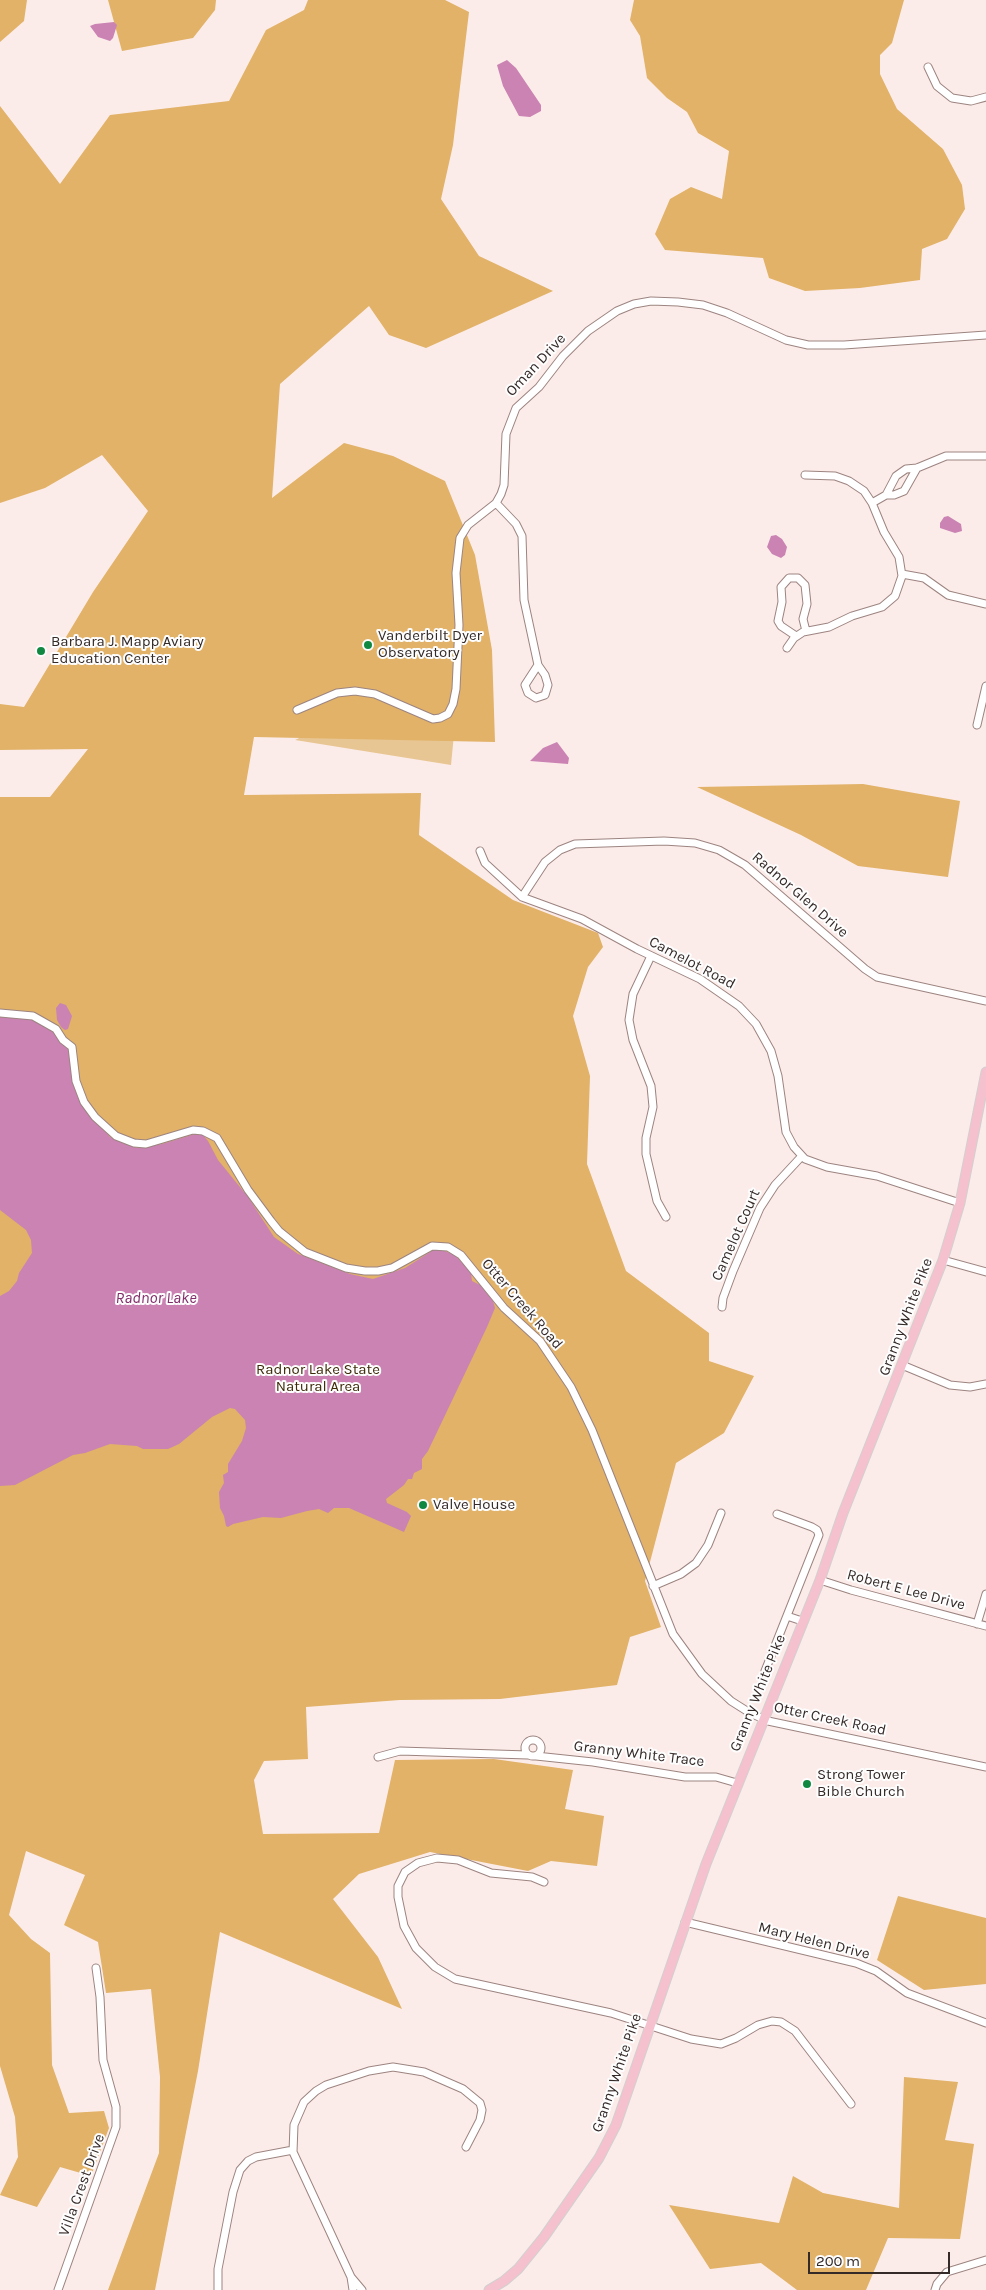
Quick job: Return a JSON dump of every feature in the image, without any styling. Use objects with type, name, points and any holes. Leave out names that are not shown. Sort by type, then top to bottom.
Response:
[{"type":"main road","name":"Granny White Pike","points":[[489,2290],[507,2279],[547,2234],[602,2153],[620,2114],[685,1922],[737,1783],[820,1580],[843,1514],[943,1260],[960,1203],[986,1072]]},
{"type":"street","points":[[928,68],[937,86],[952,98],[966,101],[986,97]]},
{"type":"street","name":"Oman Drive","points":[[496,503],[503,488],[506,434],[513,411],[538,387],[569,350],[588,331],[604,318],[627,306],[660,301],[710,307],[782,339],[808,345],[844,345],[986,335]]},
{"type":"street","points":[[886,495],[898,474],[907,469],[917,468],[933,460],[949,456],[986,456]]},
{"type":"street","points":[[872,503],[886,495],[897,494],[906,488],[917,468]]},
{"type":"street","points":[[787,648],[796,636],[806,630],[829,627],[852,616],[882,607],[897,593],[902,574],[900,561],[884,532],[872,503],[861,488],[846,479],[825,474],[805,475]]},
{"type":"street","points":[[297,710],[337,693],[355,691],[376,694],[433,719],[448,714],[453,704],[456,684],[459,625],[456,573],[458,542],[468,525],[496,503],[516,524],[522,536],[523,594],[538,665]]},
{"type":"street","points":[[902,574],[924,578],[948,595],[986,604]]},
{"type":"street","points":[[796,636],[781,626],[778,621],[782,602],[781,587],[789,578],[796,578],[805,585],[807,604],[803,619],[806,630]]},
{"type":"street","points":[[977,725],[986,686]]},
{"type":"street","name":"Radnor Glen Drive","points":[[522,897],[545,862],[560,850],[575,844],[644,841],[695,843],[725,852],[750,868],[858,964],[878,978],[986,1001]]},
{"type":"street","name":"Camelot Road","points":[[480,851],[485,863],[522,897],[578,917],[693,976],[739,1006],[756,1024],[776,1065],[786,1132],[801,1156]]},
{"type":"street","points":[[651,956],[633,994],[629,1020],[633,1040],[651,1086],[653,1107],[646,1138],[646,1154],[657,1201],[666,1217]]},
{"type":"street","name":"Otter Creek Road","points":[[0,1013],[33,1016],[50,1024],[58,1031],[63,1040],[72,1047],[76,1081],[84,1102],[95,1117],[116,1136],[134,1143],[146,1144],[193,1130],[206,1132],[218,1138],[248,1190],[271,1221],[279,1231],[305,1252],[346,1268],[378,1271],[392,1268],[432,1246],[448,1247],[458,1252],[504,1308],[540,1341],[571,1387],[592,1430],[673,1634],[693,1664],[731,1701],[763,1719],[986,1767]]},
{"type":"street","points":[[801,1156],[820,1166],[869,1174],[960,1203]]},
{"type":"street","name":"Camelot Court","points":[[722,1307],[723,1298],[733,1271],[762,1204],[778,1180],[801,1156]]},
{"type":"street","points":[[943,1260],[986,1272]]},
{"type":"street","points":[[902,1365],[950,1384],[970,1387],[986,1384]]},
{"type":"street","points":[[653,1586],[681,1574],[696,1563],[708,1545],[721,1513]]},
{"type":"street","points":[[765,1671],[819,1535],[814,1529],[777,1514]]},
{"type":"street","name":"Robert E Lee Drive","points":[[820,1580],[850,1590],[986,1626]]},
{"type":"street","points":[[977,1624],[986,1594]]},
{"type":"street","points":[[787,1616],[802,1621]]},
{"type":"street","points":[[378,1757],[400,1751],[536,1756],[542,1747],[539,1742],[533,1740],[528,1742],[525,1746],[528,1755]]},
{"type":"street","name":"Granny White Trace","points":[[536,1756],[593,1762],[680,1776],[716,1777],[737,1783]]},
{"type":"street","points":[[544,1882],[532,1877],[491,1873],[458,1860],[437,1858],[418,1863],[405,1872],[398,1886],[398,1898],[403,1922],[411,1942],[424,1957],[448,1976],[472,1984],[598,2010],[649,2024],[691,2039],[721,2044],[758,2026],[772,2021],[781,2022],[794,2031],[851,2104]]},
{"type":"street","name":"Mary Helen Drive","points":[[685,1922],[856,1962],[876,1971],[907,1993],[986,2023]]},
{"type":"street","name":"Villa Crest Drive","points":[[58,2290],[105,2163],[116,2127],[116,2107],[103,2060],[100,1997],[96,1968]]},
{"type":"street","points":[[362,2290],[351,2276],[306,2184],[293,2150],[293,2130],[304,2102],[316,2091],[340,2079],[393,2067],[429,2073],[455,2085],[475,2098],[480,2105],[482,2115],[466,2147]]},
{"type":"street","points":[[218,2290],[218,2269],[233,2192],[240,2170],[248,2161],[256,2157],[293,2150]]},
{"type":"street","points":[[935,2290],[937,2284],[947,2272],[986,2260]]},
{"type":"street","points":[[351,2276],[353,2290]]},
{"type":"shaded area","points":[[374,703],[456,714],[451,765],[295,740]]},
{"type":"green space","points":[[0,0],[27,0],[24,21],[0,42]]},
{"type":"green space","points":[[108,0],[216,0],[215,10],[193,38],[122,51]]},
{"type":"green space","name":"Radnor Lake State Natural Area","points":[[308,0],[445,0],[469,12],[453,145],[441,199],[479,256],[553,291],[426,348],[389,335],[369,306],[280,384],[272,498],[344,443],[393,456],[445,481],[475,555],[492,650],[495,742],[254,737],[244,795],[421,793],[419,835],[513,900],[598,933],[603,947],[588,967],[573,1016],[590,1076],[587,1164],[626,1271],[709,1333],[709,1361],[754,1376],[724,1433],[676,1463],[645,1581],[661,1627],[630,1637],[617,1685],[500,1699],[400,1700],[306,1707],[308,1759],[264,1761],[254,1780],[263,1834],[379,1833],[395,1760],[494,1759],[573,1770],[565,1809],[604,1816],[597,1866],[551,1861],[528,1871],[430,1852],[359,1874],[333,1899],[378,1957],[402,2009],[220,1932],[198,2071],[155,2290],[108,2290],[159,2153],[160,2077],[151,1989],[106,1993],[98,1942],[64,1925],[85,1875],[26,1851],[9,1915],[31,1939],[50,1953],[52,2065],[69,2113],[104,2111],[109,2128],[91,2176],[60,2167],[37,2207],[0,2195],[18,2157],[15,2117],[0,2066],[0,797],[50,797],[88,749],[0,750],[0,704],[24,707],[93,592],[148,511],[102,455],[45,488],[0,503],[0,106],[60,184],[110,115],[229,101],[266,30],[304,10]]},
{"type":"green space","points":[[634,0],[904,0],[892,43],[880,55],[880,74],[897,109],[943,149],[962,185],[965,209],[947,239],[922,249],[920,280],[860,288],[805,291],[769,278],[763,258],[665,250],[655,234],[670,199],[691,187],[722,199],[729,151],[698,133],[687,112],[667,98],[647,78],[640,36],[630,20]]},
{"type":"green space","points":[[863,784],[960,801],[948,877],[858,866],[801,835],[697,787]]},
{"type":"green space","points":[[898,1896],[986,1918],[986,1984],[924,1990],[877,1960]]},
{"type":"green space","points":[[904,2077],[958,2082],[945,2140],[974,2144],[960,2239],[888,2238],[866,2290],[797,2290],[761,2263],[710,2269],[669,2205],[779,2223],[793,2176],[823,2193],[899,2208]]},
{"type":"water","points":[[114,22],[117,25],[113,38],[110,41],[98,37],[90,26],[95,24]]},
{"type":"water","points":[[507,60],[516,68],[541,105],[541,111],[530,117],[519,116],[503,86],[497,65]]},
{"type":"water","points":[[948,516],[961,524],[962,531],[955,533],[940,528],[940,523],[944,517]]},
{"type":"water","points":[[776,535],[782,539],[787,547],[785,555],[781,558],[772,554],[767,547],[771,536]]},
{"type":"water","points":[[557,742],[569,758],[568,764],[530,761],[543,748]]},
{"type":"water","points":[[60,1003],[66,1005],[72,1016],[68,1029],[65,1030],[57,1020],[56,1008]]},
{"type":"water","name":"Radnor Lake","points":[[0,1017],[38,1020],[56,1033],[69,1048],[84,1107],[110,1137],[137,1148],[162,1144],[195,1134],[203,1135],[218,1160],[248,1197],[274,1237],[298,1254],[350,1274],[373,1279],[405,1268],[435,1249],[442,1250],[455,1255],[471,1273],[472,1281],[480,1285],[493,1301],[495,1308],[487,1327],[428,1451],[422,1459],[422,1469],[414,1473],[412,1479],[408,1479],[404,1485],[386,1499],[387,1503],[407,1512],[411,1516],[404,1532],[349,1508],[334,1508],[328,1513],[319,1509],[281,1518],[263,1517],[226,1526],[220,1508],[219,1492],[224,1483],[223,1475],[228,1472],[228,1464],[242,1441],[246,1428],[245,1420],[235,1409],[230,1408],[212,1417],[179,1444],[168,1449],[143,1449],[137,1446],[110,1444],[85,1453],[73,1455],[15,1485],[0,1486],[0,1296],[9,1291],[17,1281],[19,1273],[32,1253],[31,1240],[26,1230],[0,1210]]},
{"type":"place","name":"Vanderbilt Dyer Observatory","points":[[368,645]]},
{"type":"place","name":"Barbara J. Mapp Aviary Education Center","points":[[41,651]]},
{"type":"place","name":"Valve House","points":[[423,1505]]},
{"type":"place","name":"Strong Tower Bible Church","points":[[807,1784]]}]
